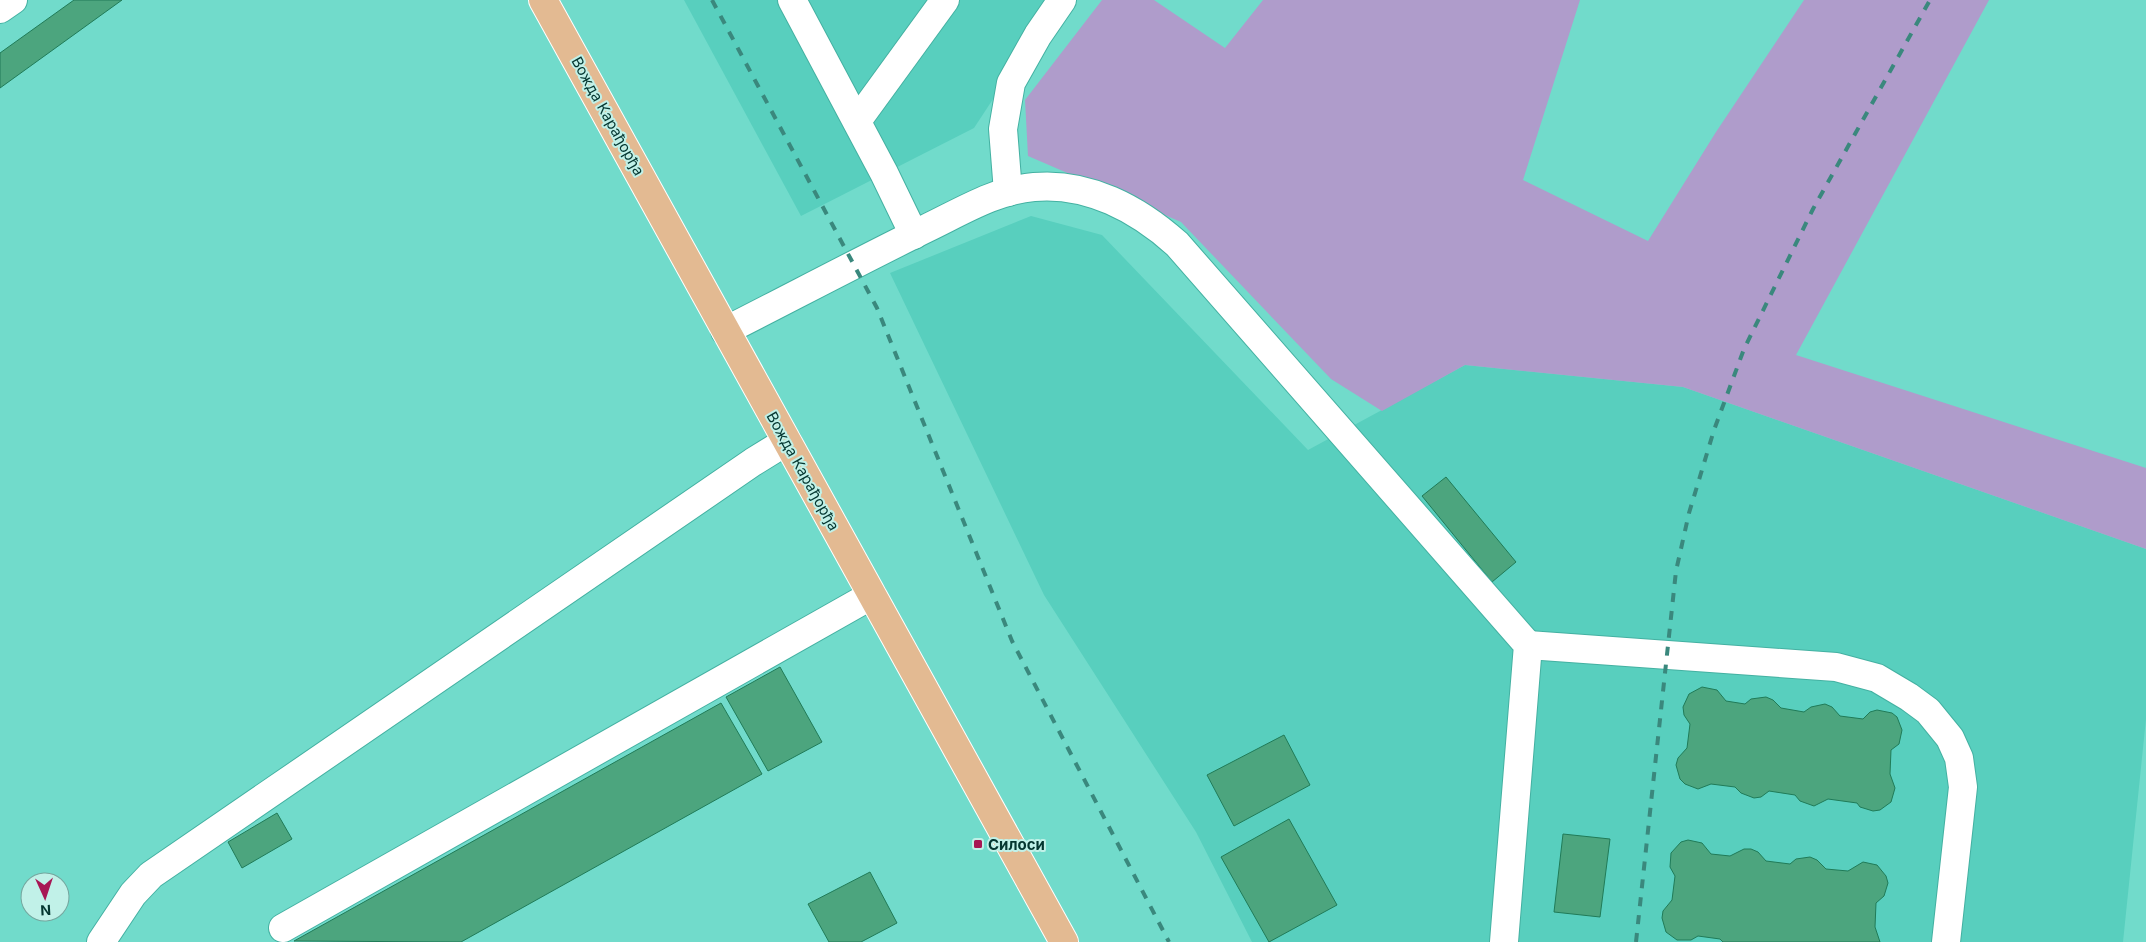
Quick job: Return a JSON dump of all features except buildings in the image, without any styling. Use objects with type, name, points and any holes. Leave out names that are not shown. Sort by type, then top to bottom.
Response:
[{"type":"main road","name":"Вожда Карађорђа","points":[[543,0],[1064,942]]},
{"type":"lane","points":[[0,9],[13,0]]},
{"type":"lane","points":[[792,0],[857,121],[914,234]]},
{"type":"lane","points":[[857,121],[945,0]]},
{"type":"lane","points":[[1008,192],[1003,129],[1011,83],[1038,35],[1062,0]]},
{"type":"lane","points":[[726,331],[914,234],[978,203],[1008,192],[1033,187],[1058,187],[1082,190],[1132,210],[1156,224],[1177,244],[1528,645],[1836,667],[1877,678],[1910,697],[1928,711],[1950,738],[1959,758],[1963,787],[1946,942]]},
{"type":"lane","points":[[101,942],[133,894],[151,875],[753,462],[787,441]]},
{"type":"lane","points":[[283,928],[872,595]]},
{"type":"lane","points":[[1504,942],[1528,645]]},
{"type":"shaded area","points":[[684,0],[1058,0],[974,128],[801,216]]},
{"type":"shaded area","points":[[1102,0],[1154,0],[1225,48],[1263,0],[1580,0],[1523,180],[1648,241],[1716,132],[1804,0],[1989,0],[1796,355],[2146,468],[2146,549],[1683,387],[1465,365],[1382,411],[1331,379],[1181,222],[1028,156],[1025,100]]},
{"type":"shaded area","points":[[1031,216],[1102,235],[1308,450],[1465,365],[1683,387],[2146,549],[2146,719],[2123,942],[1252,942],[1196,832],[1044,595],[890,273]]},
{"type":"railway","points":[[712,0],[877,308],[1012,641],[1169,942]]},
{"type":"railway","points":[[1636,942],[1676,571],[1689,513],[1714,430],[1744,349],[1813,209],[1930,0]]},
{"type":"place","name":"Силоси","points":[[978,844]]}]
